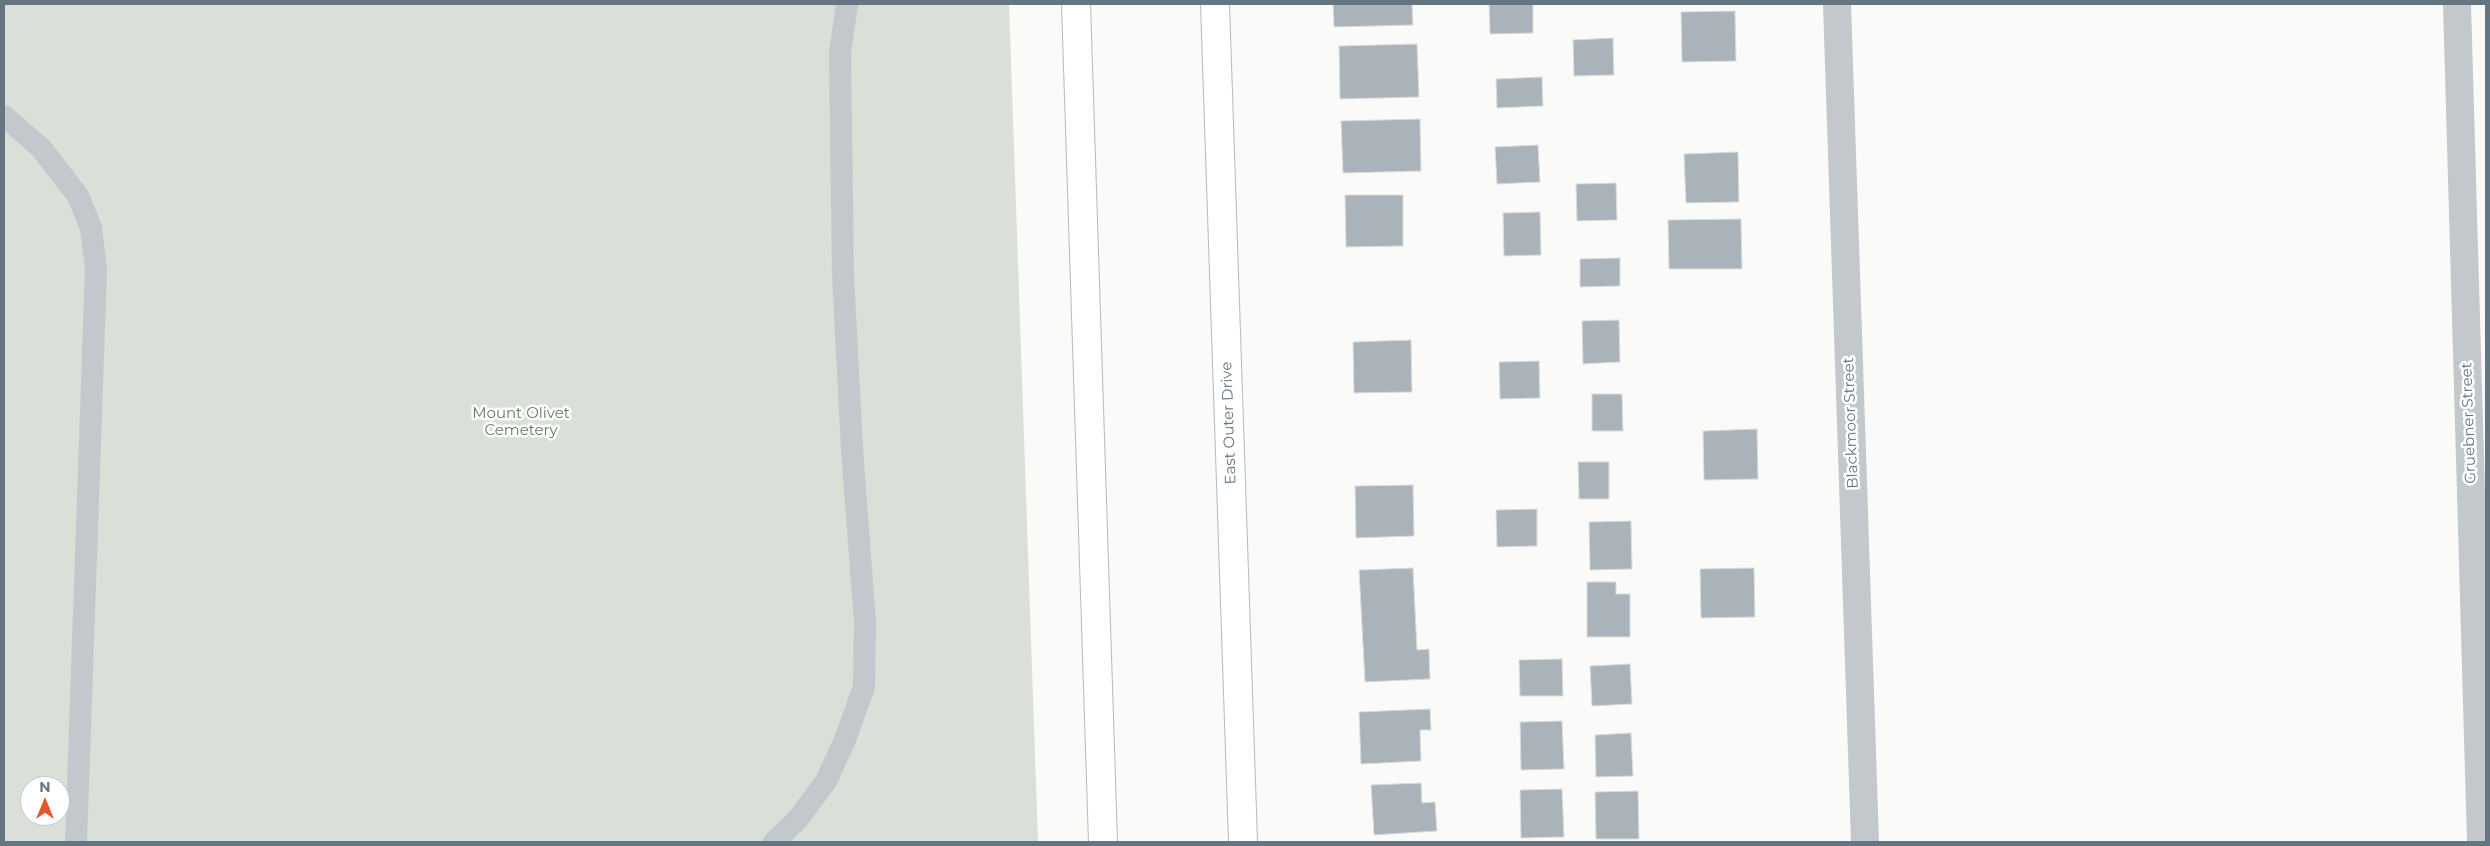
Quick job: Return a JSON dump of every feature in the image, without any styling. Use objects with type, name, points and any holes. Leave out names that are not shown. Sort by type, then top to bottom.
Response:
[{"type":"main road","points":[[1076,4],[1103,842]]},
{"type":"main road","name":"East Outer Drive","points":[[1215,4],[1243,842]]},
{"type":"street","name":"Blackmoor Street","points":[[1837,4],[1865,842]]},
{"type":"street","name":"Gruebner Street","points":[[2457,4],[2481,842]]},
{"type":"lane","points":[[774,842],[798,819],[826,780],[845,740],[864,687],[865,623],[852,448],[843,265],[840,53],[847,4]]},
{"type":"lane","points":[[4,116],[41,148],[78,196],[91,228],[96,269],[76,842]]},
{"type":"green space","name":"Mount Olivet Cemetery","points":[[4,4],[1009,4],[1038,842],[4,842]]},
{"type":"building","points":[[1333,4],[1412,4],[1413,25],[1334,27]]},
{"type":"building","points":[[1489,4],[1533,4],[1533,33],[1490,34]]},
{"type":"building","points":[[1735,11],[1736,61],[1682,62],[1681,12]]},
{"type":"building","points":[[1613,38],[1614,75],[1574,76],[1573,40]]},
{"type":"building","points":[[1417,44],[1419,97],[1340,99],[1339,46]]},
{"type":"building","points":[[1542,77],[1543,106],[1497,108],[1496,79]]},
{"type":"building","points":[[1420,119],[1421,171],[1343,173],[1341,121]]},
{"type":"building","points":[[1538,145],[1540,182],[1497,184],[1495,147]]},
{"type":"building","points":[[1738,152],[1739,202],[1686,203],[1684,154]]},
{"type":"building","points":[[1616,183],[1617,220],[1577,221],[1576,184]]},
{"type":"building","points":[[1345,195],[1403,195],[1403,246],[1346,247]]},
{"type":"building","points":[[1540,212],[1541,255],[1504,256],[1503,213]]},
{"type":"building","points":[[1741,219],[1742,269],[1669,269],[1668,220]]},
{"type":"building","points":[[1620,258],[1620,286],[1580,287],[1580,259]]},
{"type":"building","points":[[1619,320],[1620,362],[1583,364],[1582,321]]},
{"type":"building","points":[[1411,340],[1412,392],[1354,393],[1353,342]]},
{"type":"building","points":[[1539,361],[1540,398],[1500,399],[1499,362]]},
{"type":"building","points":[[1592,394],[1622,394],[1623,431],[1592,431]]},
{"type":"building","points":[[1757,429],[1758,479],[1704,480],[1703,431]]},
{"type":"building","points":[[1578,462],[1609,462],[1609,499],[1579,499]]},
{"type":"building","points":[[1413,485],[1414,536],[1356,538],[1355,486]]},
{"type":"building","points":[[1537,509],[1537,546],[1497,547],[1496,510]]},
{"type":"building","points":[[1631,521],[1632,569],[1590,570],[1589,522]]},
{"type":"building","points":[[1413,568],[1417,650],[1429,649],[1430,679],[1365,682],[1359,570]]},
{"type":"building","points":[[1754,568],[1755,617],[1701,618],[1700,569]]},
{"type":"building","points":[[1587,582],[1616,582],[1616,594],[1630,594],[1630,637],[1587,637]]},
{"type":"building","points":[[1562,659],[1563,696],[1520,696],[1519,660]]},
{"type":"building","points":[[1630,664],[1632,704],[1592,706],[1590,666]]},
{"type":"building","points":[[1430,709],[1431,730],[1420,730],[1421,761],[1361,764],[1359,712]]},
{"type":"building","points":[[1562,721],[1564,769],[1521,770],[1520,722]]},
{"type":"building","points":[[1631,733],[1633,776],[1596,777],[1595,735]]},
{"type":"building","points":[[1421,783],[1422,803],[1435,802],[1437,831],[1374,835],[1371,785]]},
{"type":"building","points":[[1562,789],[1564,837],[1521,838],[1520,790]]},
{"type":"building","points":[[1638,791],[1639,839],[1596,839],[1595,792]]}]
